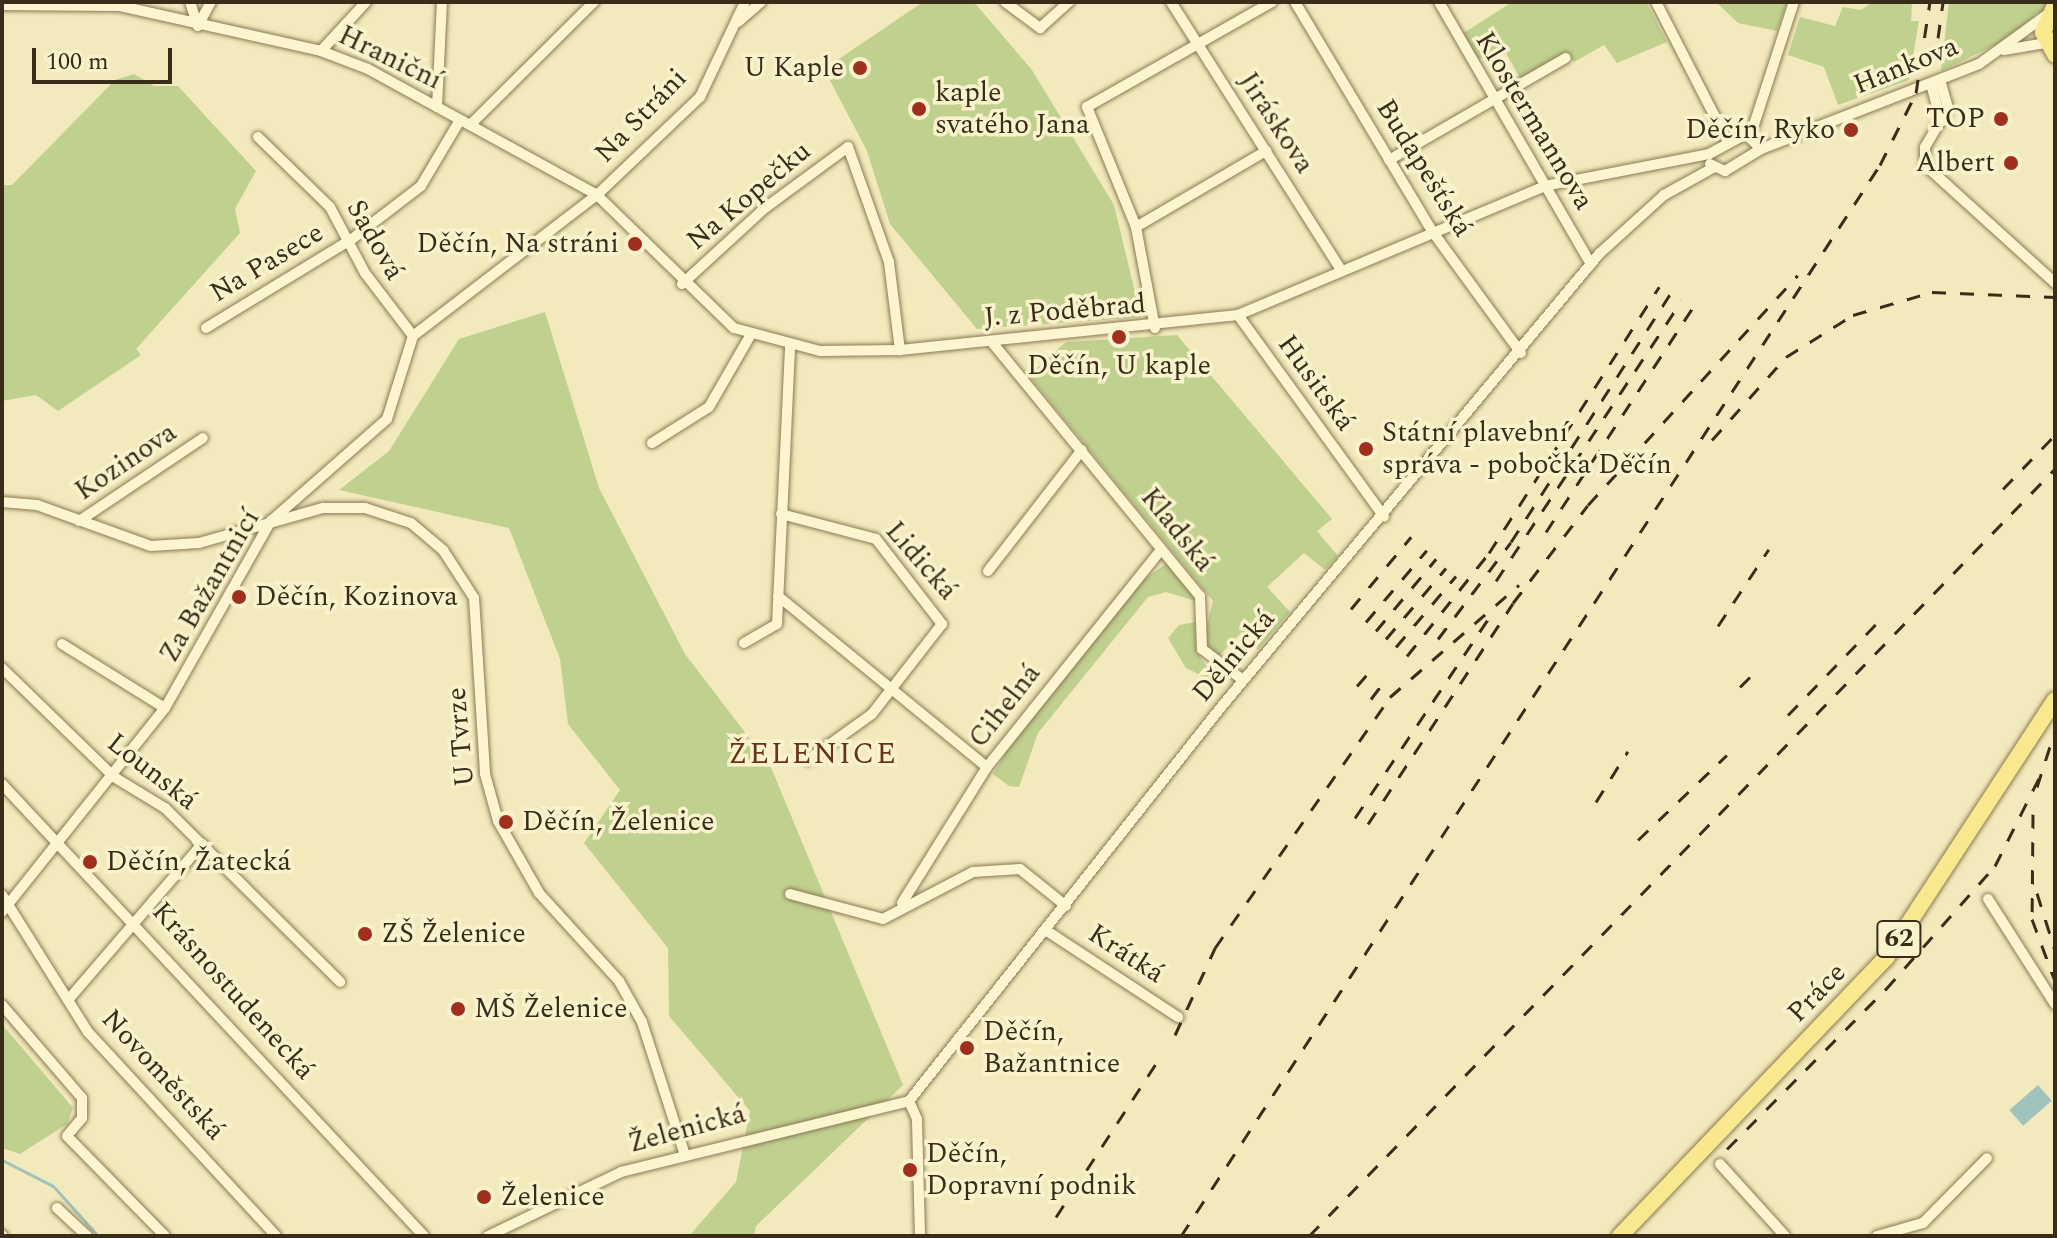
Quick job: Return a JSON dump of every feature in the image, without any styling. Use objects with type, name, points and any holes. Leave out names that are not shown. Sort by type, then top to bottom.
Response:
[{"type":"main road","points":[[2050,49],[2052,9]]},
{"type":"main road","name":"Práce","points":[[1620,1236],[1886,958],[2055,700]]},
{"type":"street","points":[[190,2],[198,26]]},
{"type":"street","points":[[198,26],[211,2]]},
{"type":"street","points":[[321,51],[366,2]]},
{"type":"street","points":[[437,107],[442,2]]},
{"type":"street","points":[[470,125],[594,2]]},
{"type":"street","name":"Na Stráni","points":[[597,195],[700,97],[745,2]]},
{"type":"street","name":"Na Stráni","points":[[736,24],[761,2]]},
{"type":"street","points":[[1005,2],[1040,28],[1069,2]]},
{"type":"street","name":"Jiráskova","points":[[1171,2],[1341,270]]},
{"type":"street","points":[[1155,328],[1136,227],[1087,107],[1194,42],[1272,2]]},
{"type":"street","name":"Budapešťská","points":[[1295,2],[1432,231],[1521,353]]},
{"type":"street","name":"Klostermannova","points":[[1439,2],[1591,264]]},
{"type":"street","points":[[1656,2],[1728,142]]},
{"type":"street","points":[[1751,134],[1794,2]]},
{"type":"street","name":"Hraniční","points":[[2,5],[98,3],[321,51],[470,125]]},
{"type":"street","name":"Hankova","points":[[1713,168],[1727,171],[1761,149],[1936,82],[1998,52],[2052,9]]},
{"type":"street","points":[[1998,52],[2050,49]]},
{"type":"street","points":[[1389,160],[1566,58]]},
{"type":"street","points":[[1936,82],[1948,108],[1923,157],[1932,176],[2055,283]]},
{"type":"street","name":"Na Pasece","points":[[206,328],[352,239],[421,186],[460,120]]},
{"type":"street","name":"J. z Poděbrad","points":[[470,125],[597,195],[682,284],[750,336],[790,347],[900,350],[1155,328],[1238,315],[1545,186],[1709,154]]},
{"type":"street","points":[[1713,168],[1709,154],[1728,142],[1751,134]]},
{"type":"street","points":[[1751,134],[1761,149]]},
{"type":"street","name":"Sadová","points":[[258,137],[352,239],[365,273],[413,336]]},
{"type":"street","name":"Na Kopečku","points":[[682,284],[765,208],[848,147],[889,262],[900,350]]},
{"type":"street","points":[[1136,227],[1266,151]]},
{"type":"street","name":"Dělnická","points":[[909,1101],[1047,931],[1243,680],[1384,517],[1591,264],[1656,201],[1713,168]]},
{"type":"street","points":[[413,336],[597,195]]},
{"type":"street","name":"Husitská","points":[[1238,315],[1384,517]]},
{"type":"street","name":"Za Bažantnicí","points":[[2,912],[5,899],[114,777],[165,708],[271,521],[387,419],[413,336]]},
{"type":"street","points":[[652,443],[709,407],[750,336]]},
{"type":"street","name":"Kladská","points":[[991,341],[1200,596],[1202,649],[1243,680]]},
{"type":"street","points":[[744,643],[777,624],[790,347]]},
{"type":"street","name":"Kozinova","points":[[79,521],[203,438]]},
{"type":"street","points":[[988,571],[1082,450]]},
{"type":"street","points":[[2,502],[79,521]]},
{"type":"street","name":"U Tvrze","points":[[271,521],[323,508],[365,508],[411,523],[461,571],[479,623],[482,742],[498,821],[539,893],[619,981],[642,1022],[685,1155]]},
{"type":"street","name":"Lidická","points":[[781,514],[876,539],[941,615],[942,624],[892,690]]},
{"type":"street","name":"Kozinova","points":[[79,521],[164,546],[271,521]]},
{"type":"street","name":"Cihelná","points":[[902,903],[987,767],[1161,550]]},
{"type":"street","points":[[778,596],[987,767]]},
{"type":"street","name":"Za Bažantnicí","points":[[62,644],[165,708]]},
{"type":"street","name":"Lounská","points":[[2,668],[114,777],[165,808],[340,982]]},
{"type":"street","points":[[808,760],[851,732],[892,690]]},
{"type":"street","name":"Krásnostudenecká","points":[[2,784],[136,920],[424,1236]]},
{"type":"street","points":[[68,1000],[202,844]]},
{"type":"street","points":[[790,894],[883,919],[902,903],[973,872],[1020,869],[1066,906]]},
{"type":"street","name":"Novoměstská","points":[[5,899],[104,1051],[276,1236]]},
{"type":"street","points":[[1988,899],[2055,1004]]},
{"type":"street","name":"Krátká","points":[[1047,931],[1178,1017]]},
{"type":"street","points":[[2,1005],[82,1098],[82,1118],[67,1136],[165,1236]]},
{"type":"street","points":[[909,1101],[917,1119],[920,1236]]},
{"type":"street","name":"Želenická","points":[[488,1236],[621,1172],[909,1101]]},
{"type":"street","points":[[1877,1236],[1923,1223],[1987,1158]]},
{"type":"street","points":[[1720,1164],[1785,1236]]},
{"type":"street","points":[[57,1208],[87,1236]]},
{"type":"green space","points":[[923,2],[974,2],[1032,70],[1114,205],[1141,317],[977,329],[890,224],[867,151],[824,69]]},
{"type":"green space","points":[[1512,2],[1646,2],[1667,42],[1617,63],[1604,45],[1574,62],[1566,52],[1520,78],[1502,46],[1479,59],[1459,36]]},
{"type":"green space","points":[[1716,2],[1787,2],[1777,31],[1738,23]]},
{"type":"green space","points":[[1873,2],[1912,2],[1911,21],[1919,21],[1909,80],[1838,105],[1824,67],[1788,55],[1800,17],[1835,26],[1843,7],[1861,10]]},
{"type":"green space","points":[[1949,2],[2055,2],[2055,46],[2038,12],[2010,38],[1941,71]]},
{"type":"green space","points":[[134,74],[154,86],[178,86],[256,171],[235,209],[240,233],[136,349],[141,355],[58,411],[36,395],[2,401],[2,185],[12,185],[115,80]]},
{"type":"green space","points":[[545,312],[599,488],[685,654],[770,765],[903,1085],[756,1226],[754,1236],[689,1236],[736,1182],[750,1111],[669,1016],[668,948],[584,843],[620,790],[568,724],[560,659],[509,528],[339,490],[389,451],[459,339]]},
{"type":"green space","points":[[1177,335],[1332,519],[1317,531],[1338,556],[1325,570],[1304,553],[1267,587],[1290,612],[1258,650],[1242,632],[1218,657],[1203,640],[1213,601],[1029,376],[1066,342]]},
{"type":"green space","points":[[1167,563],[1199,602],[1166,592],[1148,597],[1038,733],[1019,787],[1009,786],[993,774],[1008,749],[1143,580]]},
{"type":"green space","points":[[1195,622],[1196,651],[1219,684],[1186,668],[1168,638],[1179,625]]},
{"type":"green space","points":[[2,1024],[73,1108],[67,1124],[20,1154],[2,1148]]},
{"type":"water","points":[[2038,1085],[2052,1101],[2023,1126],[2009,1110]]},
{"type":"waterway","points":[[2,1160],[53,1186],[98,1236]]},
{"type":"railway","points":[[1181,1236],[1880,165],[1916,93],[1930,2]]},
{"type":"railway","points":[[1938,38],[1943,2]]},
{"type":"railway","points":[[1368,824],[1513,603],[1588,505],[1798,275]]},
{"type":"railway","points":[[1407,656],[1489,553],[1659,287]]},
{"type":"railway","points":[[1712,440],[1786,357],[1853,315],[1932,292],[2055,297]]},
{"type":"railway","points":[[1438,639],[1511,542],[1670,294]]},
{"type":"railway","points":[[1496,581],[1681,301]]},
{"type":"railway","points":[[1546,532],[1693,307]]},
{"type":"railway","points":[[2003,489],[2055,435]]},
{"type":"railway","points":[[1309,1236],[2055,469]]},
{"type":"railway","points":[[1351,609],[1411,537]]},
{"type":"railway","points":[[1718,626],[1769,549]]},
{"type":"railway","points":[[1366,622],[1427,550]]},
{"type":"railway","points":[[1376,631],[1436,559]]},
{"type":"railway","points":[[1386,639],[1446,568]]},
{"type":"railway","points":[[1396,647],[1456,576]]},
{"type":"railway","points":[[1175,1035],[1215,948],[1390,697],[1519,585]]},
{"type":"railway","points":[[1355,818],[1493,612]]},
{"type":"railway","points":[[1788,715],[1877,623]]},
{"type":"railway","points":[[1357,686],[1371,670]]},
{"type":"railway","points":[[1740,687],[1752,675]]},
{"type":"railway","points":[[1371,699],[1384,682]]},
{"type":"railway","points":[[2037,787],[2055,731]]},
{"type":"railway","points":[[1596,802],[1628,751]]},
{"type":"railway","points":[[1638,840],[1727,755]]},
{"type":"railway","points":[[2055,763],[2055,853]]},
{"type":"railway","points":[[1727,1149],[1886,989],[1995,866],[2039,778]]},
{"type":"railway","points":[[2033,814],[2032,919],[2055,981]]},
{"type":"railway","points":[[2037,893],[2055,950]]},
{"type":"railway","points":[[1056,1217],[1157,1062]]},
{"type":"place","name":"U Kaple","points":[[860,68]]},
{"type":"place","name":"kaple svatého Jana","points":[[919,109]]},
{"type":"place","name":"TOP","points":[[2001,119]]},
{"type":"place","name":"Děčín, Ryko","points":[[1851,130]]},
{"type":"place","name":"Albert","points":[[2011,163]]},
{"type":"place","name":"Děčín, Na stráni","points":[[635,244]]},
{"type":"place","name":"Děčín, U kaple","points":[[1119,337]]},
{"type":"place","name":"Státní plavební správa - pobočka Děčín","points":[[1366,449]]},
{"type":"place","name":"Děčín, Kozinova","points":[[239,597]]},
{"type":"place","name":"Děčín, Želenice","points":[[506,822]]},
{"type":"place","name":"Děčín, Žatecká","points":[[90,862]]},
{"type":"place","name":"ZŠ Želenice","points":[[365,934]]},
{"type":"place","name":"MŠ Želenice","points":[[458,1009]]},
{"type":"place","name":"Děčín, Bažantnice","points":[[967,1048]]},
{"type":"place","name":"Děčín, Dopravní podnik","points":[[910,1170]]},
{"type":"place","name":"Želenice","points":[[484,1197]]},
{"type":"district","name":"ŽELENICE","points":[[813,754]]}]
